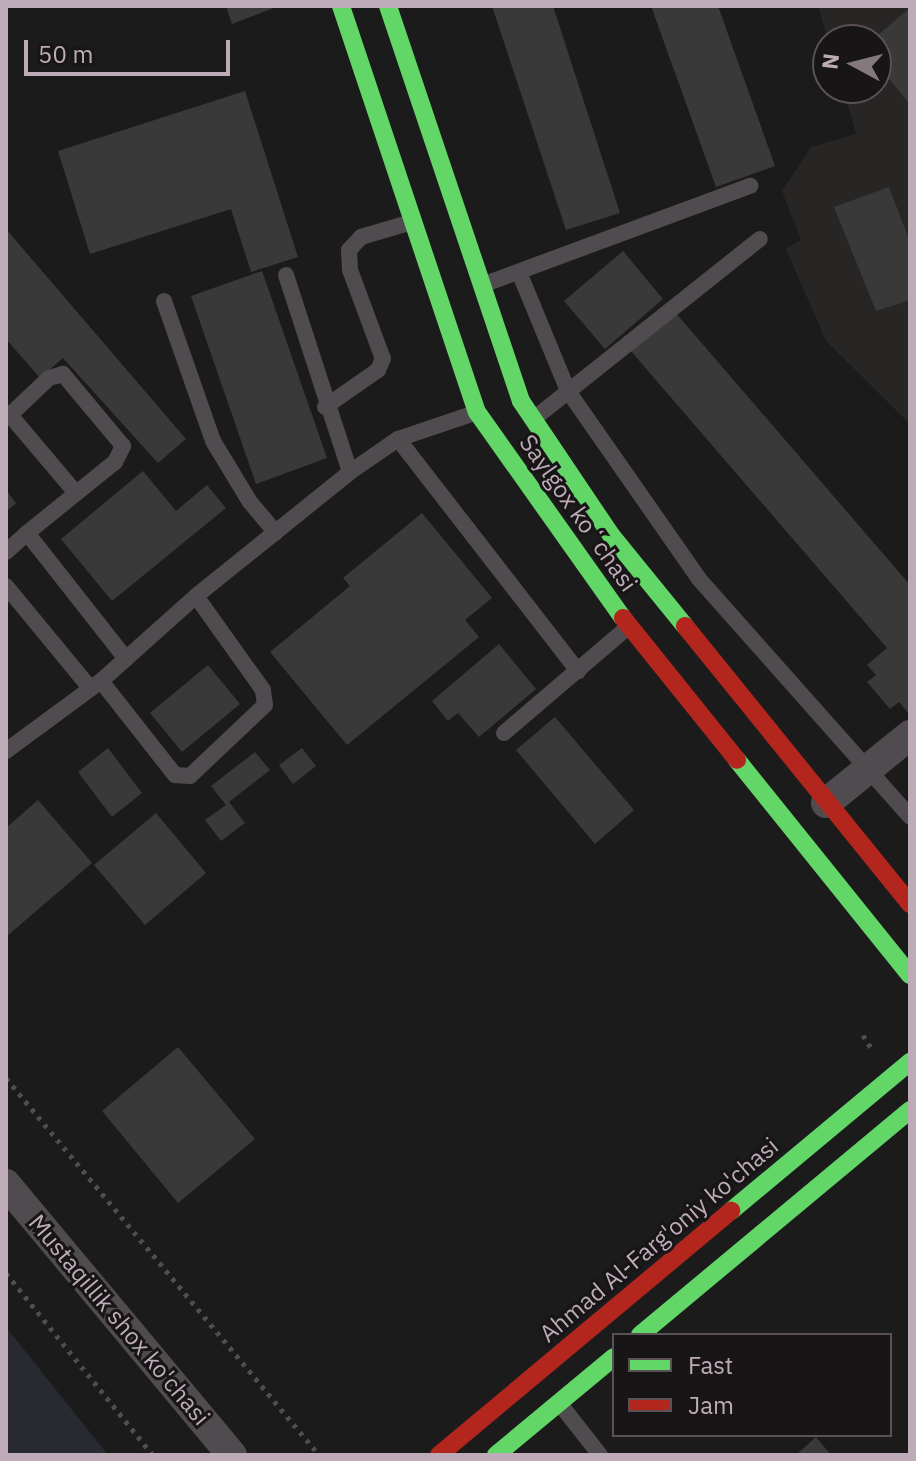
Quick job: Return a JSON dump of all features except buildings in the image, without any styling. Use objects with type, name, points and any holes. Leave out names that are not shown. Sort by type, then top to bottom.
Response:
[{"type":"main road","name":"Saylgox koʻchasi","points":[[341,6],[415,221],[499,406],[629,626],[910,975]]},
{"type":"main road","name":"Saylgox koʻchasi","points":[[388,6],[483,285],[499,406]]},
{"type":"main road","name":"Saylgox koʻchasi","points":[[499,406],[532,419],[611,535],[910,904]]},
{"type":"main road","name":"Ahmad Al-Farg'oniy ko'chasi","points":[[439,1455],[910,1062]]},
{"type":"main road","points":[[642,1333],[910,1110]]},
{"type":"main road","points":[[496,1455],[612,1359]]},
{"type":"street","points":[[826,803],[910,735]]},
{"type":"street","name":"Mustaqillik shox ko'chasi","points":[[6,1184],[232,1455]]},
{"type":"lane","points":[[483,285],[750,186]]},
{"type":"lane","points":[[325,407],[378,370],[383,359],[350,270],[349,250],[361,237],[415,221]]},
{"type":"lane","points":[[532,419],[760,239]]},
{"type":"lane","points":[[519,272],[568,391],[699,579],[910,817]]},
{"type":"lane","points":[[286,275],[325,407],[350,472]]},
{"type":"lane","points":[[164,301],[213,441],[250,502],[276,533]]},
{"type":"lane","points":[[6,552],[115,462],[123,446],[63,374],[49,378],[8,413],[76,493]]},
{"type":"lane","points":[[6,751],[96,685],[196,596],[350,472],[398,439],[499,406]]},
{"type":"lane","points":[[398,439],[578,671]]},
{"type":"lane","points":[[27,533],[126,659]]},
{"type":"lane","points":[[6,586],[175,775],[190,776],[265,705],[263,690],[196,596]]},
{"type":"lane","points":[[504,733],[629,626]]},
{"type":"lane","points":[[559,1402],[600,1455]]},
{"type":"path","points":[[6,1078],[319,1455]]},
{"type":"path","points":[[6,1273],[153,1455]]},
{"type":"shaded area","points":[[818,6],[910,6],[910,424],[826,341],[786,249],[801,240],[782,191],[811,147],[856,134],[848,104],[892,104],[892,24],[823,24]]},
{"type":"shaded area","points":[[6,1327],[108,1455],[6,1455]]},
{"type":"traffic: fast","points":[[341,6],[477,412],[623,618]]},
{"type":"traffic: fast","points":[[388,6],[521,401],[611,535],[685,626]]},
{"type":"traffic: fast","points":[[737,760],[910,975]]},
{"type":"traffic: fast","points":[[731,1211],[910,1062]]},
{"type":"traffic: fast","points":[[642,1333],[910,1110]]},
{"type":"traffic: fast","points":[[496,1455],[612,1359]]},
{"type":"traffic: jam","points":[[623,618],[737,760]]},
{"type":"traffic: jam","points":[[685,626],[910,904]]},
{"type":"traffic: jam","points":[[439,1455],[731,1211]]}]
